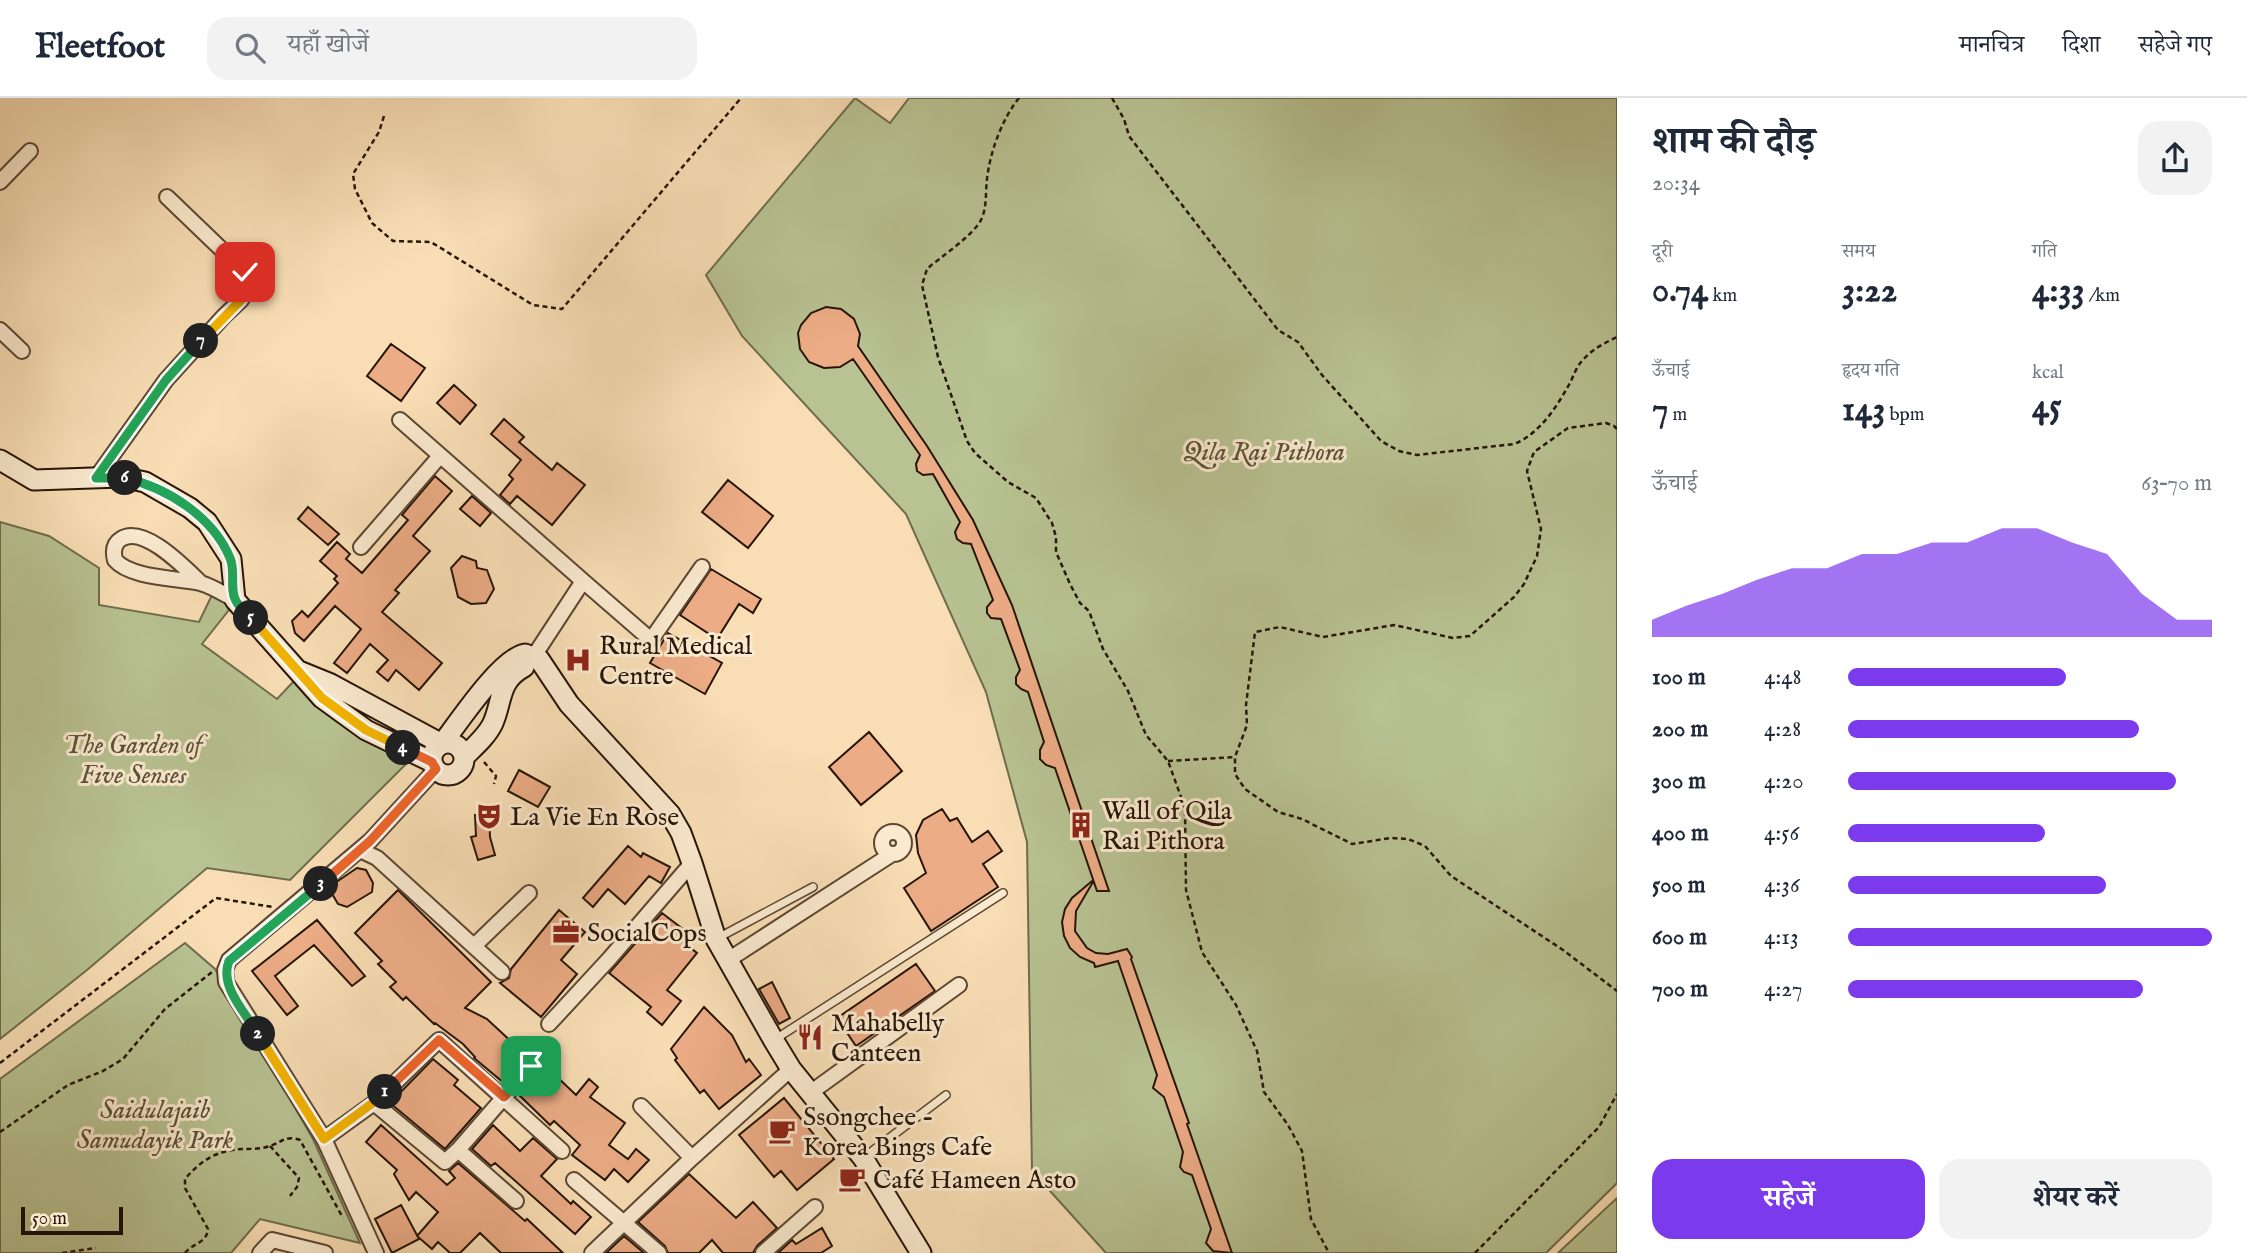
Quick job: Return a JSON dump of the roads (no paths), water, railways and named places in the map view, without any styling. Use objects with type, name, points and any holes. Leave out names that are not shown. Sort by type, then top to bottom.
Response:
[{"type":"street","points":[[0,182],[30,151]]},
{"type":"street","points":[[96,478],[166,380],[241,300],[251,283],[245,272],[167,197]]},
{"type":"street","points":[[0,330],[22,351]]},
{"type":"street","points":[[400,420],[651,640],[702,567]]},
{"type":"street","points":[[361,547],[440,456]]},
{"type":"street","points":[[0,460],[34,480],[48,482],[121,477],[145,482],[190,508],[207,522],[231,559],[235,600]]},
{"type":"street","points":[[201,583],[151,575],[121,566],[114,556],[115,547],[120,540],[128,537],[162,546],[201,583],[235,600],[322,698],[366,730],[434,766],[442,774],[454,774],[463,765],[461,749],[454,743],[442,744],[331,684],[299,671]]},
{"type":"street","points":[[151,575],[164,571],[168,565],[167,551],[162,546]]},
{"type":"street","points":[[464,757],[488,732],[506,683],[516,671],[540,662],[583,581]]},
{"type":"street","points":[[376,1253],[324,1139],[226,982],[225,970],[229,961],[360,850],[434,766],[433,751],[442,744],[496,674],[520,654],[540,662],[569,704],[670,814],[681,833],[716,939],[774,1041],[791,1069],[863,1158],[921,1253]]},
{"type":"street","points":[[360,850],[377,858],[502,972]]},
{"type":"street","points":[[728,960],[892,854]]},
{"type":"street","points":[[549,1024],[692,863]]},
{"type":"street","points":[[474,946],[529,893]]},
{"type":"street","points":[[810,1093],[959,985]]},
{"type":"street","points":[[324,1139],[374,1102],[439,1040],[562,1151]]},
{"type":"street","points":[[374,1102],[444,1162],[458,1150],[531,1066]]},
{"type":"street","points":[[592,1253],[791,1069]]},
{"type":"street","points":[[640,1106],[692,1158]]},
{"type":"street","points":[[458,1150],[516,1200]]},
{"type":"street","points":[[574,1180],[659,1253]]},
{"type":"street","points":[[763,1253],[815,1207]]},
{"type":"street","points":[[260,1253],[272,1240],[325,1253]]},
{"type":"lane","points":[[716,939],[813,887]]},
{"type":"lane","points":[[774,1041],[1003,893]]},
{"type":"lane","points":[[863,1158],[946,1095]]},
{"type":"place","name":"Rural Medical Centre","points":[[578,660]]},
{"type":"place","name":"La Vie En Rose","points":[[489,816]]},
{"type":"place","name":"Wall of Qila Rai Pithora","points":[[1081,825]]},
{"type":"place","name":"SocialCops","points":[[566,932]]},
{"type":"place","name":"Mahabelly Canteen","points":[[810,1037]]},
{"type":"place","name":"Ssongchee - Korea Bings Cafe","points":[[782,1131]]},
{"type":"place","name":"Café Hameen Asto","points":[[852,1179]]},
{"type":"park label","name":"Qila Rai Pithora","points":[[1264,451]]},
{"type":"park label","name":"The Garden of Five Senses","points":[[133,759]]},
{"type":"park label","name":"Saidulajaib Samudayik Park","points":[[155,1124]]}]
